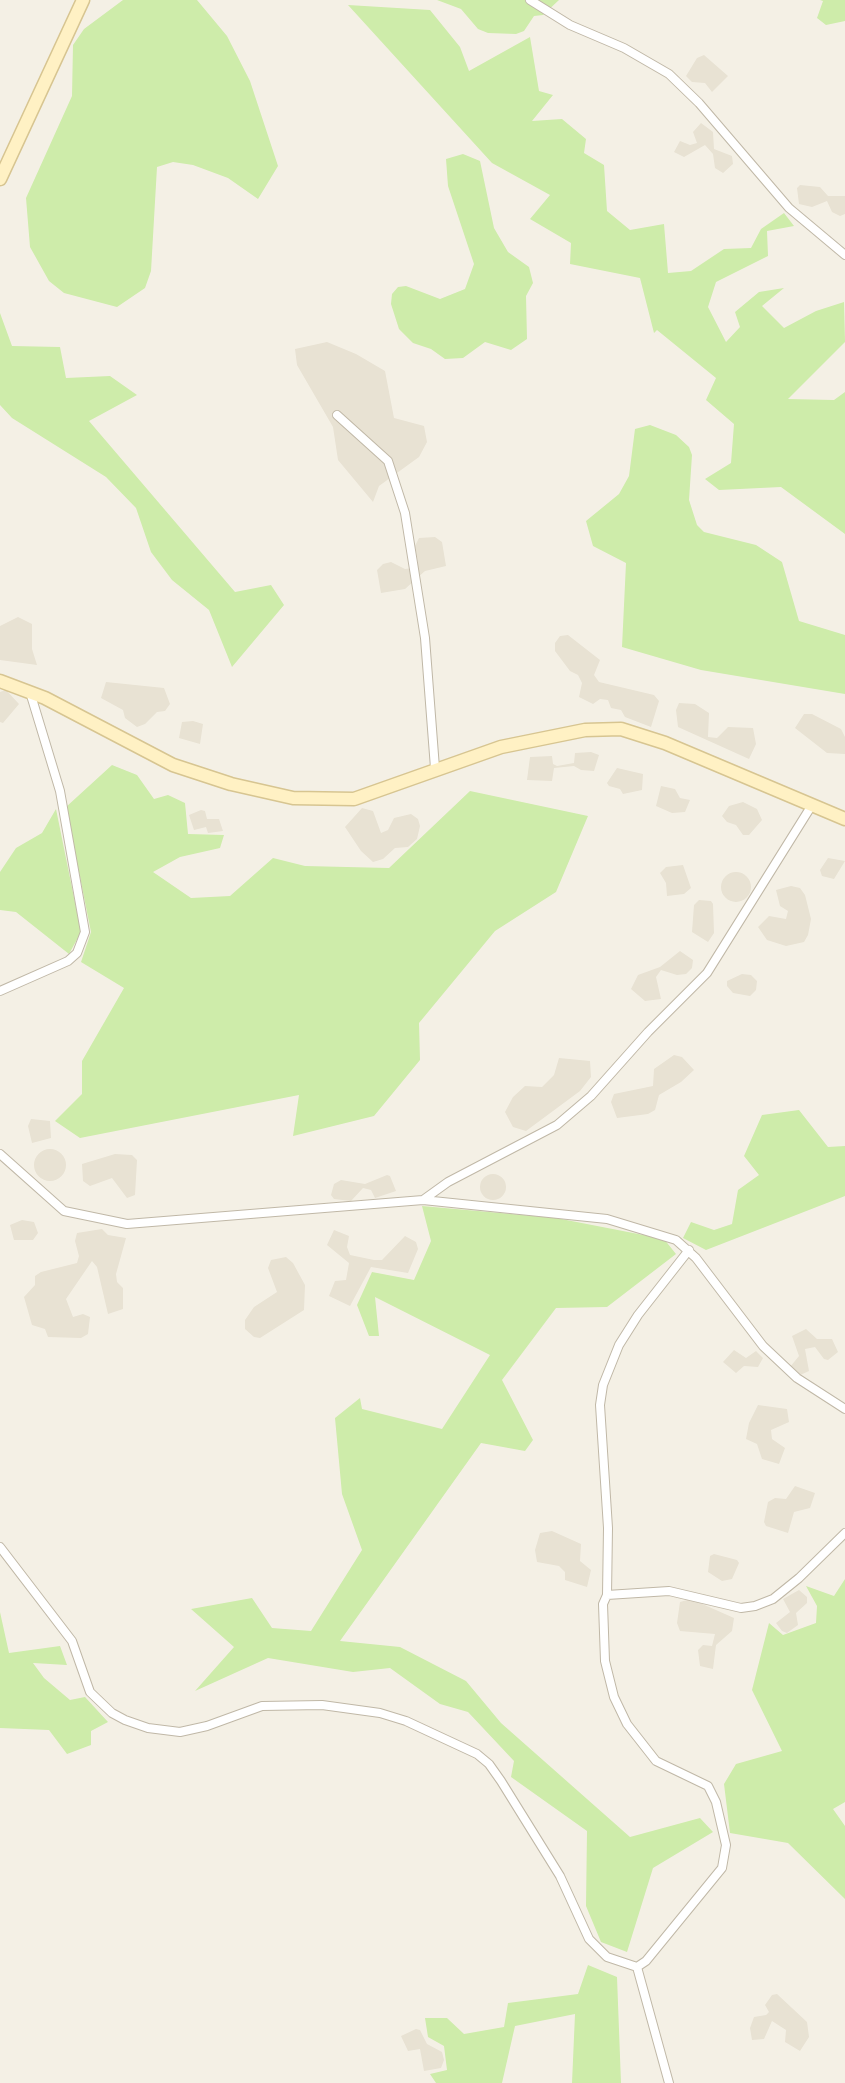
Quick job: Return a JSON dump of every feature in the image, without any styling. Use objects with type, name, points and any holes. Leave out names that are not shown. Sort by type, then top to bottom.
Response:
[{"type":"street","points":[[0,179],[83,0]]},
{"type":"street","points":[[530,0],[570,24],[624,48],[669,74],[699,103],[789,208],[845,255]]},
{"type":"street","points":[[337,415],[387,461],[405,513],[425,638],[435,768]]},
{"type":"street","points":[[0,681],[30,692],[173,765],[293,798],[354,799],[390,789],[435,768],[543,738],[585,730],[621,729],[665,743],[845,819]]},
{"type":"street","points":[[0,991],[68,961],[77,953],[85,932],[60,791],[30,692]]},
{"type":"street","points":[[423,1200],[448,1182],[557,1125],[591,1096],[648,1032],[707,973],[751,908],[780,852],[812,805]]},
{"type":"street","points":[[0,1154],[64,1211],[127,1224],[423,1200],[607,1219],[662,1234],[689,1250],[763,1346],[796,1378],[845,1409]]},
{"type":"street","points":[[637,1967],[646,1961],[722,1868],[726,1844],[716,1802],[708,1786],[656,1761],[626,1724],[614,1698],[605,1661],[603,1604],[607,1595],[608,1528],[600,1405],[603,1385],[620,1345],[632,1325],[689,1250]]},
{"type":"street","points":[[607,1595],[669,1591],[741,1608],[755,1606],[773,1599],[800,1578],[845,1533]]},
{"type":"street","points":[[0,1547],[72,1641],[90,1692],[125,1720],[148,1728],[180,1732],[207,1726],[261,1706],[322,1705],[380,1713],[406,1721],[431,1730],[477,1754],[489,1764],[501,1781],[560,1876],[589,1939],[607,1957],[637,1967]]},
{"type":"street","points":[[637,1967],[669,2083]]},
{"type":"shaded area","points":[[704,55],[728,76],[712,92],[705,83],[692,82],[686,76],[697,58]]},
{"type":"shaded area","points":[[701,123],[713,132],[714,149],[732,156],[733,164],[723,173],[715,168],[713,154],[705,145],[684,157],[674,152],[680,141],[690,145],[697,143],[693,132]]},
{"type":"shaded area","points":[[800,185],[820,187],[828,196],[845,196],[845,214],[840,216],[832,212],[827,201],[812,207],[799,204],[797,188]]},
{"type":"shaded area","points":[[327,342],[356,354],[385,371],[394,418],[424,426],[427,442],[419,457],[379,486],[373,502],[338,460],[333,427],[297,365],[295,349]]},
{"type":"shaded area","points":[[435,537],[442,542],[446,566],[425,571],[405,589],[381,593],[377,570],[383,564],[391,562],[405,569],[413,568],[418,562],[415,546],[419,538]]},
{"type":"shaded area","points":[[18,617],[32,624],[32,649],[37,665],[0,660],[0,626]]},
{"type":"shaded area","points":[[568,635],[600,660],[594,675],[599,682],[654,695],[659,701],[651,727],[625,717],[621,710],[611,708],[608,700],[600,699],[593,704],[579,697],[582,683],[578,675],[570,671],[555,651],[555,643],[560,636]]},
{"type":"shaded area","points":[[106,682],[164,688],[170,704],[165,711],[157,712],[145,724],[137,727],[125,718],[123,710],[101,698]]},
{"type":"shaded area","points":[[6,690],[19,704],[3,723],[0,722],[0,692]]},
{"type":"shaded area","points":[[679,703],[695,704],[709,713],[708,737],[717,738],[728,727],[753,728],[756,744],[749,759],[678,727],[676,710]]},
{"type":"shaded area","points":[[804,714],[812,714],[841,729],[845,737],[845,754],[827,753],[795,728]]},
{"type":"shaded area","points":[[182,722],[203,724],[200,744],[179,738]]},
{"type":"shaded area","points":[[591,752],[599,755],[594,771],[581,770],[574,766],[554,768],[552,781],[527,780],[530,757],[552,756],[553,764],[557,766],[574,763],[575,753]]},
{"type":"shaded area","points":[[617,768],[643,774],[642,790],[623,794],[620,789],[609,786],[607,783]]},
{"type":"shaded area","points":[[661,786],[675,789],[680,798],[690,800],[685,812],[672,813],[656,806]]},
{"type":"shaded area","points":[[743,802],[757,809],[762,820],[749,835],[743,835],[736,825],[727,822],[722,816],[729,806]]},
{"type":"shaded area","points":[[362,808],[373,811],[381,833],[388,830],[394,818],[411,814],[418,819],[420,826],[417,839],[408,847],[395,848],[383,859],[373,862],[361,851],[345,827]]},
{"type":"shaded area","points":[[205,811],[207,819],[219,819],[223,831],[208,833],[206,827],[194,830],[189,815]]},
{"type":"shaded area","points":[[828,858],[845,861],[834,879],[822,876],[820,870]]},
{"type":"shaded area","points":[[683,865],[691,888],[684,894],[667,896],[666,883],[660,873],[666,867]]},
{"type":"shaded area","points":[[736,872],[742,873],[750,881],[750,893],[742,901],[736,902],[730,901],[722,893],[721,887],[722,881],[730,873]]},
{"type":"shaded area","points":[[791,886],[800,888],[805,895],[811,919],[804,942],[786,946],[767,940],[758,927],[769,916],[786,919],[788,911],[780,906],[776,890]]},
{"type":"shaded area","points":[[699,900],[711,901],[713,904],[714,933],[708,942],[692,932],[694,905]]},
{"type":"shaded area","points":[[680,951],[693,960],[692,968],[686,974],[677,975],[661,970],[656,977],[661,999],[645,1001],[631,989],[638,975],[660,967]]},
{"type":"shaded area","points":[[742,974],[751,975],[757,981],[756,990],[750,996],[733,993],[727,986],[727,981]]},
{"type":"shaded area","points":[[674,1055],[682,1057],[694,1070],[681,1082],[659,1095],[655,1110],[648,1114],[617,1118],[611,1102],[614,1094],[653,1086],[654,1069]]},
{"type":"shaded area","points":[[559,1058],[590,1061],[591,1077],[580,1091],[526,1131],[513,1127],[505,1112],[513,1097],[525,1086],[542,1087],[554,1075]]},
{"type":"shaded area","points":[[31,1119],[50,1121],[51,1138],[32,1143],[28,1126]]},
{"type":"shaded area","points":[[50,1149],[61,1154],[66,1165],[61,1176],[50,1181],[39,1176],[34,1165],[39,1154]]},
{"type":"shaded area","points":[[115,1154],[132,1155],[137,1160],[135,1195],[127,1198],[112,1178],[90,1186],[83,1181],[82,1164]]},
{"type":"shaded area","points":[[493,1174],[502,1178],[506,1187],[502,1196],[493,1200],[484,1196],[480,1187],[484,1178]]},
{"type":"shaded area","points":[[390,1176],[396,1191],[375,1198],[371,1190],[363,1188],[351,1201],[334,1199],[331,1195],[334,1184],[341,1180],[365,1184]]},
{"type":"shaded area","points":[[22,1220],[34,1222],[38,1233],[33,1240],[14,1240],[10,1225]]},
{"type":"shaded area","points":[[102,1229],[108,1235],[126,1238],[116,1274],[117,1282],[123,1288],[123,1309],[108,1314],[97,1267],[92,1261],[66,1299],[73,1317],[83,1314],[90,1317],[88,1334],[81,1338],[48,1337],[45,1329],[32,1325],[24,1297],[35,1285],[35,1276],[41,1272],[77,1263],[77,1233]]},
{"type":"shaded area","points":[[334,1230],[349,1236],[347,1247],[350,1255],[382,1260],[405,1236],[416,1242],[418,1249],[408,1273],[371,1267],[350,1306],[329,1296],[335,1281],[346,1280],[349,1263],[327,1245]]},
{"type":"shaded area","points":[[286,1257],[293,1263],[305,1285],[304,1310],[260,1338],[254,1337],[245,1329],[245,1320],[254,1307],[277,1292],[268,1268],[271,1260]]},
{"type":"shaded area","points":[[806,1329],[817,1339],[832,1339],[838,1352],[828,1360],[824,1359],[815,1347],[805,1349],[809,1371],[798,1376],[790,1367],[799,1356],[792,1336]]},
{"type":"shaded area","points":[[734,1350],[746,1358],[756,1351],[763,1358],[758,1367],[744,1366],[736,1373],[723,1362]]},
{"type":"shaded area","points":[[758,1405],[787,1409],[789,1422],[771,1430],[772,1439],[785,1448],[779,1464],[762,1459],[757,1444],[746,1439],[749,1423]]},
{"type":"shaded area","points":[[795,1486],[815,1493],[810,1508],[794,1512],[788,1533],[766,1526],[764,1522],[768,1502],[775,1498],[786,1499]]},
{"type":"shaded area","points":[[552,1531],[581,1544],[580,1561],[591,1570],[587,1587],[565,1580],[565,1572],[559,1566],[537,1562],[535,1550],[540,1533]]},
{"type":"shaded area","points":[[714,1554],[737,1560],[739,1563],[732,1579],[722,1581],[708,1572],[710,1556]]},
{"type":"shaded area","points":[[799,1590],[807,1597],[807,1603],[796,1613],[798,1625],[787,1633],[776,1623],[790,1612],[783,1599]]},
{"type":"shaded area","points":[[691,1599],[734,1618],[732,1631],[716,1645],[713,1669],[700,1666],[698,1650],[703,1645],[712,1646],[715,1634],[680,1631],[677,1623],[680,1602]]},
{"type":"shaded area","points":[[777,1994],[807,2022],[809,2037],[800,2051],[785,2042],[786,2030],[772,2021],[764,2039],[752,2040],[750,2028],[754,2017],[769,2012],[765,2005],[772,1995]]},
{"type":"shaded area","points":[[416,2029],[420,2030],[427,2044],[442,2052],[444,2060],[441,2068],[424,2071],[420,2049],[408,2051],[401,2036]]},
{"type":"green space","points":[[123,0],[197,0],[227,36],[250,81],[278,166],[258,199],[228,178],[193,165],[173,162],[157,167],[151,271],[145,288],[117,307],[64,293],[49,281],[30,247],[26,198],[72,96],[73,45],[84,29]]},
{"type":"green space","points":[[437,0],[559,0],[543,15],[534,16],[524,31],[516,34],[488,33],[478,29],[461,9]]},
{"type":"green space","points":[[820,0],[845,0],[845,21],[826,25],[817,18],[823,1]]},
{"type":"green space","points":[[348,5],[430,10],[460,47],[469,71],[530,37],[539,91],[553,95],[532,121],[562,119],[586,139],[584,153],[604,165],[607,211],[630,230],[664,224],[668,273],[691,271],[724,249],[751,248],[761,229],[784,213],[794,226],[767,231],[768,256],[716,282],[708,307],[726,342],[740,327],[735,312],[759,292],[784,288],[762,306],[784,328],[816,311],[844,302],[845,342],[788,399],[834,400],[845,392],[845,534],[781,487],[719,490],[705,479],[731,463],[734,424],[706,400],[716,378],[657,330],[654,333],[640,278],[570,264],[571,243],[530,219],[550,195],[492,163]]},
{"type":"green space","points":[[463,154],[480,161],[494,228],[508,252],[529,267],[533,283],[526,296],[527,339],[511,350],[485,342],[463,358],[445,359],[431,349],[413,343],[399,329],[391,304],[392,294],[398,287],[406,286],[440,299],[465,289],[474,264],[448,186],[446,159]]},
{"type":"green space","points":[[0,313],[12,346],[60,347],[66,378],[110,376],[137,395],[89,421],[235,592],[271,585],[284,605],[232,667],[209,610],[172,580],[151,552],[136,508],[106,477],[12,418],[0,405]]},
{"type":"green space","points":[[650,425],[676,435],[689,447],[692,455],[689,500],[697,525],[704,532],[756,545],[782,562],[799,621],[845,635],[845,694],[701,670],[622,647],[626,563],[593,546],[586,521],[619,494],[629,476],[635,429]]},
{"type":"green space","points":[[112,765],[137,775],[154,799],[168,795],[185,803],[188,834],[224,835],[220,848],[180,857],[153,872],[191,898],[230,896],[273,858],[305,866],[389,868],[470,791],[588,816],[556,892],[495,931],[419,1023],[420,1060],[374,1116],[293,1136],[299,1095],[80,1138],[55,1121],[82,1094],[82,1061],[124,988],[81,962],[91,932],[66,807]]},
{"type":"green space","points":[[56,809],[81,932],[69,954],[16,912],[0,910],[0,872],[16,848],[42,833]]},
{"type":"green space","points":[[799,1110],[828,1147],[845,1146],[845,1196],[706,1250],[683,1238],[691,1222],[714,1230],[732,1224],[738,1190],[759,1175],[744,1156],[762,1115]]},
{"type":"green space","points":[[422,1206],[556,1218],[664,1239],[676,1254],[607,1307],[556,1308],[502,1380],[533,1440],[525,1451],[481,1443],[340,1641],[400,1647],[466,1681],[501,1723],[630,1837],[700,1818],[713,1832],[653,1868],[627,1952],[601,1942],[586,1906],[587,1831],[511,1777],[514,1761],[468,1712],[440,1704],[390,1668],[353,1672],[268,1658],[195,1691],[234,1647],[191,1609],[252,1598],[272,1628],[311,1631],[362,1550],[342,1494],[335,1418],[360,1398],[362,1409],[442,1429],[490,1355],[375,1297],[379,1336],[369,1336],[357,1305],[372,1272],[414,1280],[431,1241]]},
{"type":"green space","points":[[845,1579],[845,1802],[833,1809],[845,1826],[845,1899],[788,1843],[730,1833],[724,1784],[736,1764],[782,1751],[752,1690],[769,1623],[783,1635],[816,1623],[817,1606],[806,1586],[834,1596]]},
{"type":"green space","points":[[0,1612],[9,1653],[60,1646],[67,1665],[33,1663],[44,1678],[70,1700],[85,1697],[108,1722],[91,1731],[91,1745],[67,1754],[49,1730],[0,1728]]},
{"type":"green space","points":[[588,1965],[617,1977],[621,2083],[572,2083],[575,2014],[515,2026],[502,2083],[436,2083],[430,2074],[447,2070],[444,2046],[428,2037],[425,2018],[447,2018],[464,2034],[504,2027],[508,2003],[578,1994]]}]
